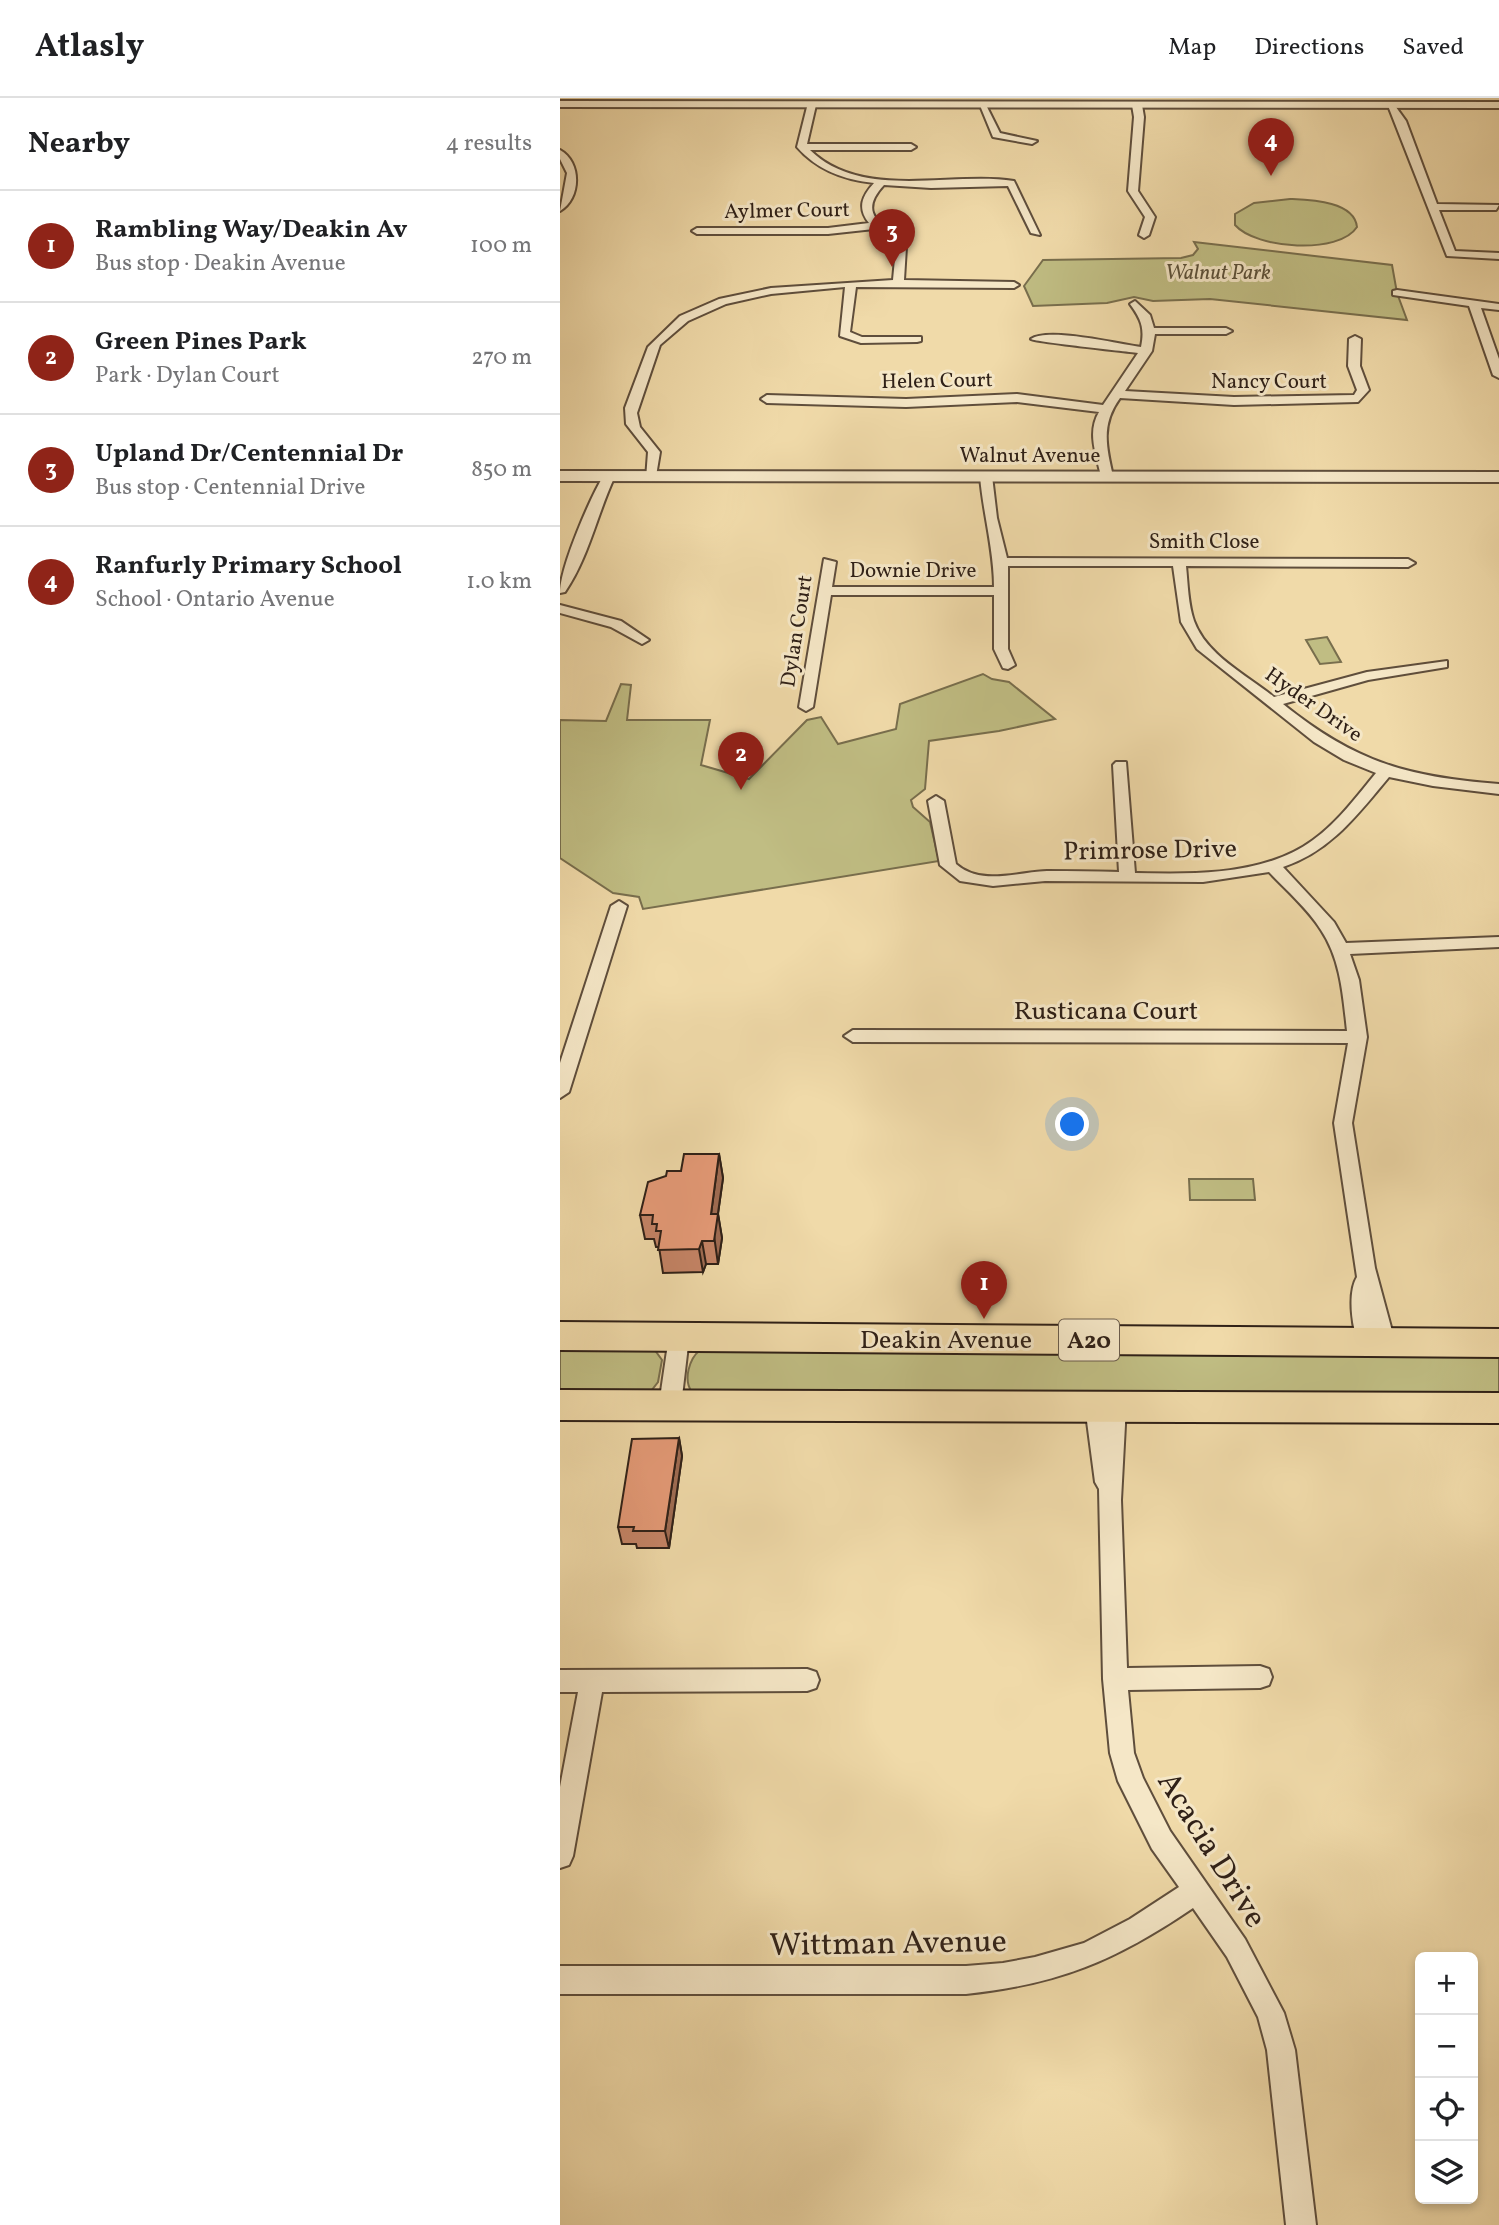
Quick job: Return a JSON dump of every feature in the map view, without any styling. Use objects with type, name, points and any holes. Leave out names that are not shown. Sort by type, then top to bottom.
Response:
[{"type":"highway","name":"Deakin Avenue","points":[[560,1336],[1499,1343]]},
{"type":"highway","points":[[560,1405],[1499,1408]]},
{"type":"street","points":[[560,104],[607,101],[811,105],[1499,105]]},
{"type":"street","points":[[802,147],[811,105]]},
{"type":"street","points":[[982,105],[996,135],[1032,141]]},
{"type":"street","points":[[1137,105],[1139,117],[1133,191],[1150,217],[1144,235]]},
{"type":"street","points":[[1394,105],[1451,254],[1499,256]]},
{"type":"street","points":[[802,147],[911,147]]},
{"type":"street","points":[[802,147],[816,162],[834,170],[881,182],[1010,183],[1036,233]]},
{"type":"street","points":[[560,153],[572,165],[574,176],[560,208]]},
{"type":"street","points":[[881,182],[866,196],[864,205],[878,225],[901,247],[898,284]]},
{"type":"street","points":[[1433,207],[1496,206]]},
{"type":"street","name":"Aylmer Court","points":[[697,231],[828,231],[878,225]]},
{"type":"street","points":[[851,284],[844,334],[861,340],[916,340]]},
{"type":"street","points":[[643,476],[641,438],[632,423],[632,407],[651,351],[671,328],[704,310],[746,296],[797,287],[851,284],[1014,285]]},
{"type":"street","points":[[1396,293],[1499,307]]},
{"type":"street","points":[[1100,476],[1100,425],[1107,408],[1146,351],[1149,331],[1146,315],[1135,304]]},
{"type":"street","points":[[1474,304],[1498,371]]},
{"type":"street","points":[[1149,331],[1226,331]]},
{"type":"street","points":[[1037,339],[1072,340],[1146,351]]},
{"type":"street","name":"Nancy Court","points":[[1116,394],[1234,401],[1358,398],[1363,390],[1354,372],[1355,339]]},
{"type":"street","name":"Helen Court","points":[[767,399],[906,402],[1017,398],[1107,408]]},
{"type":"street","name":"Walnut Avenue","points":[[560,476],[1499,477]]},
{"type":"street","points":[[560,589],[571,573],[604,476]]},
{"type":"street","points":[[991,476],[990,518],[1001,562],[1001,649],[1008,665]]},
{"type":"street","name":"Dylan Court","points":[[806,707],[829,562]]},
{"type":"street","name":"Smith Close","points":[[1001,562],[1408,563]]},
{"type":"street","name":"Hyder Drive","points":[[1179,562],[1185,612],[1196,638],[1215,657],[1331,747],[1386,771],[1438,783],[1499,789]]},
{"type":"street","name":"Downie Drive","points":[[824,591],[1001,591]]},
{"type":"street","points":[[560,609],[616,624],[642,640]]},
{"type":"street","points":[[1272,702],[1357,678],[1442,664]]},
{"type":"street","points":[[1121,765],[1127,876]]},
{"type":"street","name":"Primrose Drive","points":[[936,801],[948,865],[959,874],[988,881],[1043,876],[1224,875],[1272,865],[1305,853],[1326,838],[1386,771]]},
{"type":"street","points":[[1272,865],[1328,926],[1340,949],[1350,981],[1358,1037],[1357,1056],[1346,1095],[1343,1123],[1365,1268],[1363,1311],[1377,1342]]},
{"type":"street","points":[[560,1092],[619,906]]},
{"type":"street","points":[[1340,949],[1499,942]]},
{"type":"street","name":"Rusticana Court","points":[[853,1036],[1358,1037]]},
{"type":"street","points":[[670,1405],[679,1337]]},
{"type":"street","name":"Acacia Drive","points":[[1106,1406],[1101,1460],[1110,1500],[1115,1679],[1122,1753],[1131,1781],[1161,1840],[1255,1980],[1273,2026],[1287,2089],[1301,2225]]},
{"type":"street","points":[[1115,1679],[1260,1677]]},
{"type":"street","points":[[560,1681],[807,1680]]},
{"type":"street","points":[[560,1856],[592,1681]]},
{"type":"street","name":"Wittman Avenue","points":[[560,1980],[966,1980],[1008,1977],[1046,1971],[1111,1947],[1196,1891]]},
{"type":"green space","points":[[1290,199],[1319,201],[1340,207],[1354,218],[1357,227],[1347,236],[1333,242],[1297,246],[1260,239],[1235,225],[1235,214],[1254,203]]},
{"type":"green space","name":"Walnut Park","points":[[1194,242],[1392,265],[1397,293],[1407,320],[1210,299],[1153,301],[1134,297],[1107,303],[1033,306],[1024,286],[1043,260],[1181,258],[1193,255],[1198,249]]},
{"type":"green space","points":[[1327,637],[1341,662],[1320,664],[1306,640]]},
{"type":"green space","points":[[983,674],[992,679],[1009,682],[1055,719],[999,731],[929,741],[925,789],[911,800],[913,807],[930,822],[939,861],[643,909],[639,897],[613,893],[560,858],[560,720],[606,721],[621,684],[631,685],[627,720],[710,720],[701,765],[749,779],[807,720],[821,717],[838,744],[896,729],[900,704]]},
{"type":"green space","points":[[1189,1179],[1253,1179],[1255,1200],[1190,1200]]},
{"type":"green space","points":[[560,1347],[654,1349],[662,1360],[658,1382],[651,1391],[560,1395]]},
{"type":"green space","points":[[700,1350],[1499,1353],[1499,1397],[692,1392],[688,1382],[688,1370]]},
{"type":"building","points":[[684,1154],[719,1154],[711,1214],[718,1214],[714,1241],[702,1241],[699,1249],[658,1250],[661,1231],[656,1231],[657,1224],[652,1224],[653,1215],[640,1215],[648,1182],[666,1176],[667,1171],[681,1171]]},
{"type":"building","points":[[679,1438],[665,1531],[633,1531],[634,1527],[618,1527],[632,1439]]},
{"type":"place","name":"Ranfurly Primary School","points":[[1271,176]]},
{"type":"place","name":"Upland Dr/Centennial Dr","points":[[892,267]]},
{"type":"place","name":"Green Pines Park","points":[[741,790]]},
{"type":"place","name":"Rambling Way/Deakin Av","points":[[984,1319]]}]
